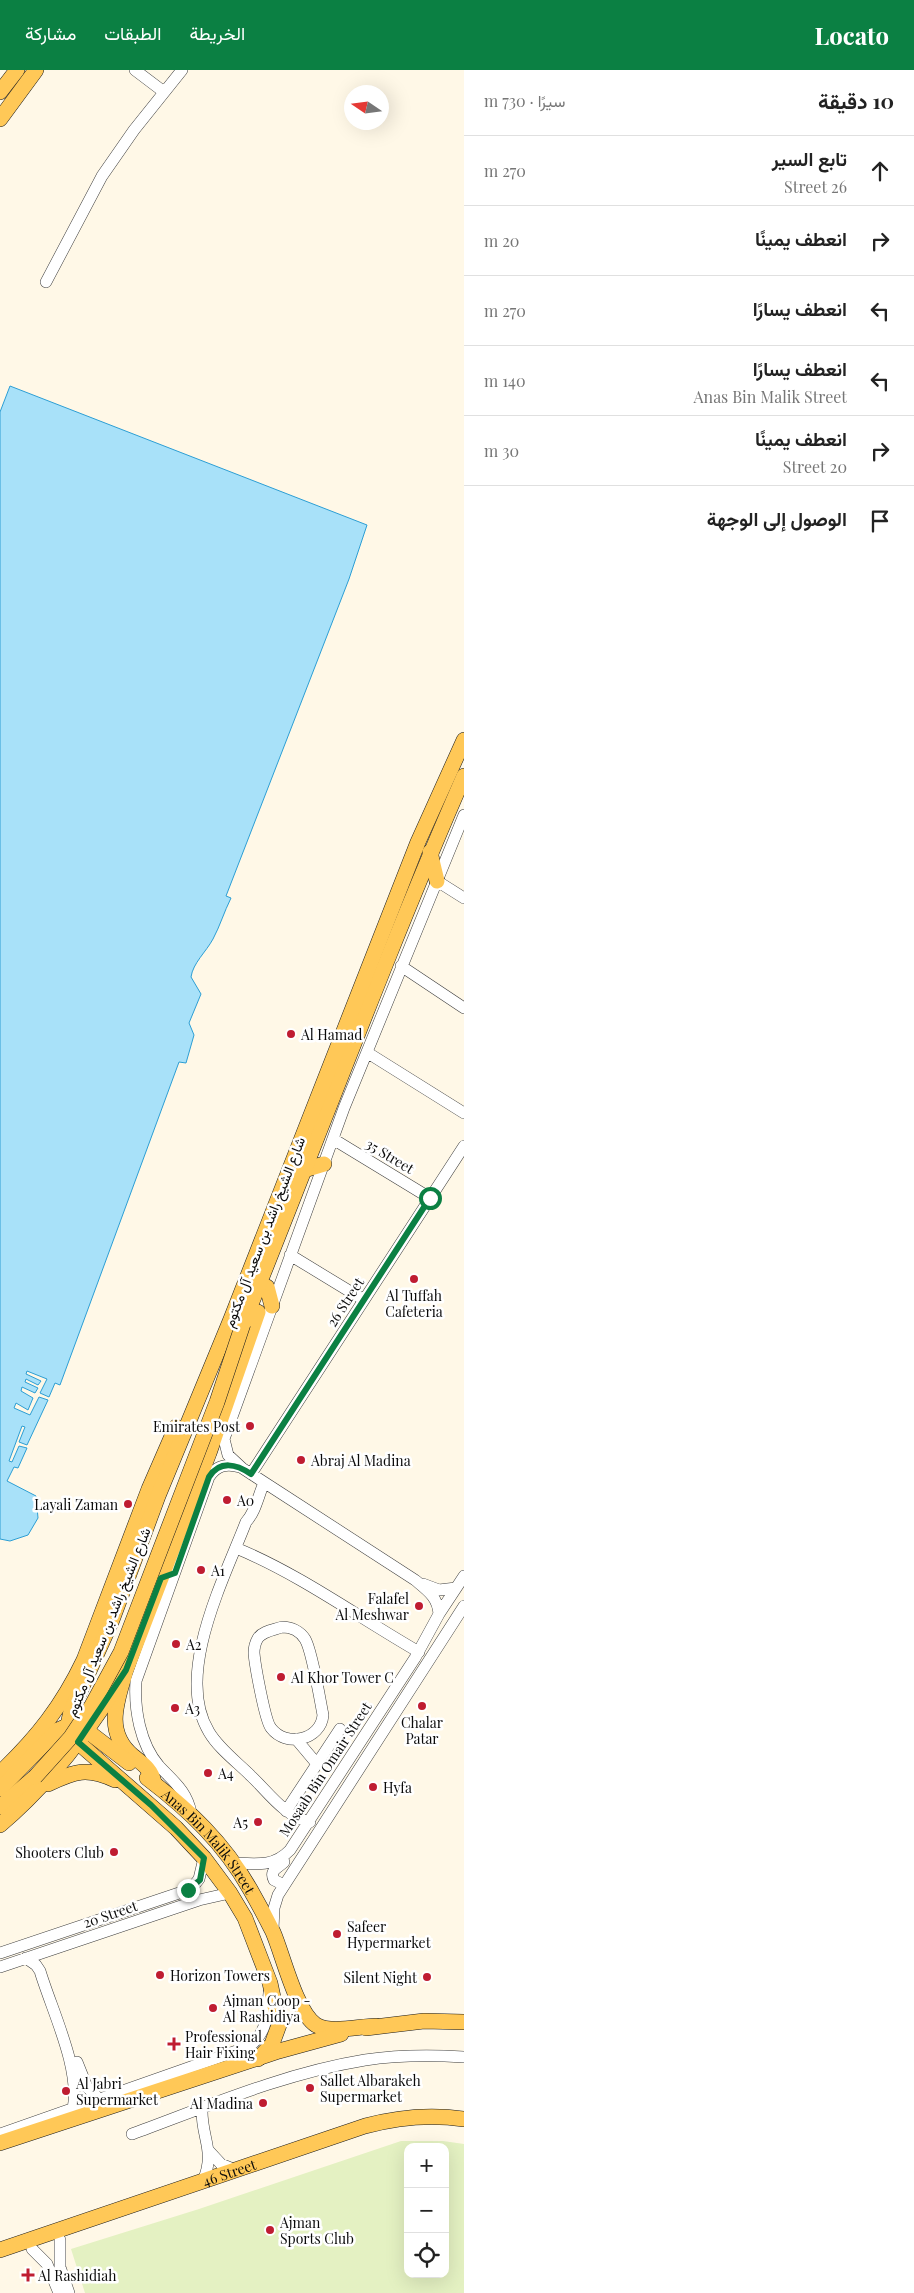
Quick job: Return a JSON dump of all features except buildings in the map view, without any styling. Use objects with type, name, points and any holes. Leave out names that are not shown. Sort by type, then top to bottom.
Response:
[{"type":"main road","points":[[0,119],[36,70]]},
{"type":"main road","name":"شارع الشيخ راشد بن سعيد آل مكتوم","points":[[0,1807],[35,1777],[71,1737],[92,1707],[121,1652],[217,1402],[237,1322],[418,842],[464,740]]},
{"type":"main road","name":"شارع الشيخ راشد بن سعيد آل مكتوم","points":[[68,1725],[72,1711],[101,1647],[158,1496],[237,1322],[273,1251],[430,852],[464,776]]},
{"type":"main road","points":[[430,852],[437,881]]},
{"type":"main road","points":[[304,1170],[324,1164]]},
{"type":"main road","points":[[154,1783],[150,1770],[128,1752],[116,1730],[114,1714],[126,1670],[168,1575],[267,1287],[273,1269],[273,1251]]},
{"type":"main road","points":[[267,1287],[272,1306]]},
{"type":"main road","points":[[0,1773],[39,1734],[64,1699],[80,1668],[155,1473],[212,1350],[237,1322]]},
{"type":"main road","points":[[101,1647],[102,1663],[86,1696],[86,1702],[90,1706],[99,1706],[114,1688]]},
{"type":"main road","points":[[0,1825],[25,1804],[42,1786],[83,1736],[126,1670]]},
{"type":"main road","name":"شارع الشيخ راشد بن سعيد آل مكتوم","points":[[0,1789],[58,1730],[75,1724],[83,1736]]},
{"type":"main road","name":"Anas Bin Malik Street","points":[[83,1736],[154,1783],[191,1813],[211,1833],[234,1863],[274,1933],[283,1958],[296,1976],[306,2014],[316,2025],[332,2029],[383,2025]]},
{"type":"main road","name":"Anas Bin Malik Street","points":[[83,1736],[129,1786],[176,1828],[204,1858],[230,1893],[245,1918],[270,1984],[278,2017],[278,2032],[272,2044],[258,2059]]},
{"type":"main road","points":[[25,1804],[36,1786],[56,1766],[58,1760],[54,1753],[48,1752],[35,1761],[27,1763]]},
{"type":"main road","points":[[42,1786],[67,1774],[87,1771],[104,1775],[129,1786]]},
{"type":"main road","points":[[245,1918],[254,1926],[262,1939],[271,1938],[274,1933]]},
{"type":"main road","points":[[383,2025],[404,2013]]},
{"type":"main road","points":[[0,2143],[315,2040],[383,2025],[424,2021],[464,2022]]},
{"type":"main road","name":"46 Street","points":[[0,2250],[378,2122],[422,2116],[464,2119]]},
{"type":"main road","name":"46 Street","points":[[0,2260],[379,2132],[422,2126],[464,2129]]},
{"type":"street","points":[[134,70],[164,92]]},
{"type":"street","points":[[46,282],[102,176],[182,70]]},
{"type":"street","points":[[456,1588],[433,1589],[415,1580],[246,1471],[228,1455],[224,1439],[333,1139],[401,966],[464,815]]},
{"type":"street","points":[[437,881],[464,898]]},
{"type":"street","points":[[401,966],[464,1008]]},
{"type":"street","points":[[368,1052],[464,1113]]},
{"type":"street","name":"35 Street","points":[[333,1139],[430,1198]]},
{"type":"street","name":"26 Street","points":[[246,1471],[364,1300],[464,1146]]},
{"type":"street","points":[[290,1255],[364,1300]]},
{"type":"street","points":[[191,1813],[188,1800],[181,1788],[159,1766],[146,1746],[135,1695],[139,1667],[168,1575],[209,1477],[215,1469],[223,1465],[246,1471]]},
{"type":"street","points":[[264,1483],[257,1498],[248,1508],[246,1522],[202,1642],[197,1667],[197,1700],[204,1722],[216,1742],[286,1811],[300,1836]]},
{"type":"street","points":[[236,1548],[289,1572],[417,1655]]},
{"type":"street","name":"Mosaab Bin Omair Street","points":[[234,1863],[271,1863],[281,1858],[290,1850],[417,1655],[439,1614],[464,1576]]},
{"type":"street","points":[[415,1580],[434,1597],[439,1614]]},
{"type":"street","name":"Mosaab Bin Omair Street","points":[[274,1933],[274,1908],[278,1895],[319,1838],[464,1606]]},
{"type":"street","points":[[296,1739],[314,1734],[322,1724],[324,1715],[307,1643],[297,1631],[282,1627],[260,1636],[256,1643],[255,1656],[268,1723],[277,1734],[286,1738],[296,1739],[317,1764]]},
{"type":"street","points":[[286,1811],[340,1729]]},
{"type":"street","points":[[286,1811],[310,1822]]},
{"type":"street","points":[[284,1886],[274,1880],[272,1872],[287,1859],[290,1850]]},
{"type":"street","name":"20 Street","points":[[0,1953],[191,1889],[197,1883],[204,1858]]},
{"type":"street","points":[[179,1893],[182,1899],[182,1906]]},
{"type":"street","name":"20 Street","points":[[0,1967],[208,1897],[230,1893]]},
{"type":"street","points":[[45,1979],[47,1951]]},
{"type":"street","points":[[26,1958],[36,1965],[45,1979],[80,2085],[73,2109]]},
{"type":"street","points":[[0,2134],[243,2050],[253,2044],[265,2026],[270,1984]]},
{"type":"street","points":[[132,2134],[202,2108],[343,2064],[410,2056],[464,2057]]},
{"type":"street","points":[[80,2085],[100,2100]]},
{"type":"street","points":[[202,2108],[201,2125],[209,2151],[209,2167],[203,2181]]},
{"type":"street","points":[[188,2113],[201,2125]]},
{"type":"street","points":[[209,2151],[221,2164],[236,2170]]},
{"type":"street","points":[[60,2240],[60,2267],[69,2293]]},
{"type":"street","points":[[32,2249],[47,2264],[59,2293]]},
{"type":"green space","name":"Ajman Sports Club","points":[[401,2141],[443,2141],[464,2144],[464,2293],[85,2293],[71,2249],[199,2209]]},
{"type":"water","points":[[10,386],[367,525],[349,579],[226,896],[231,898],[213,939],[192,972],[191,977],[201,994],[189,1023],[194,1035],[186,1063],[179,1062],[60,1385],[55,1383],[49,1397],[40,1393],[47,1379],[27,1371],[26,1374],[41,1381],[38,1385],[26,1379],[25,1382],[38,1388],[35,1393],[22,1387],[21,1391],[33,1398],[28,1410],[16,1403],[14,1408],[30,1415],[39,1397],[48,1400],[27,1445],[19,1442],[25,1427],[22,1426],[9,1461],[12,1462],[19,1446],[27,1448],[18,1468],[14,1467],[7,1481],[36,1496],[38,1518],[28,1535],[10,1541],[0,1539],[0,412]]},
{"type":"place","name":"Al Hamad","points":[[291,1034]]},
{"type":"place","name":"Al Tuffah Cafeteria","points":[[414,1279]]},
{"type":"place","name":"Emirates Post","points":[[250,1426]]},
{"type":"place","name":"Abraj Al Madina","points":[[301,1460]]},
{"type":"place","name":"A0","points":[[227,1500]]},
{"type":"place","name":"Layali Zaman","points":[[128,1504]]},
{"type":"place","name":"A1","points":[[201,1570]]},
{"type":"place","name":"Falafel Al Meshwar","points":[[419,1606]]},
{"type":"place","name":"A2","points":[[176,1644]]},
{"type":"place","name":"Al Khor Tower C","points":[[281,1677]]},
{"type":"place","name":"Chalar Patar","points":[[422,1706]]},
{"type":"place","name":"A3","points":[[175,1708]]},
{"type":"place","name":"A4","points":[[208,1773]]},
{"type":"place","name":"Hyfa","points":[[373,1787]]},
{"type":"place","name":"A5","points":[[258,1822]]},
{"type":"place","name":"Shooters Club","points":[[114,1852]]},
{"type":"place","name":"Safeer Hypermarket","points":[[337,1934]]},
{"type":"place","name":"Horizon Towers","points":[[160,1975]]},
{"type":"place","name":"Silent Night","points":[[427,1977]]},
{"type":"place","name":"Ajman Coop - Al Rashidiya","points":[[213,2008]]},
{"type":"place","name":"Professional Hair Fixing","points":[[174,2044]]},
{"type":"place","name":"Sallet Albarakeh Supermarket","points":[[310,2088]]},
{"type":"place","name":"Al Jabri Supermarket","points":[[66,2091]]},
{"type":"place","name":"Al Madina","points":[[263,2103]]},
{"type":"place","name":"Ajman Sports Club","points":[[270,2230]]},
{"type":"place","name":"Al Rashidiah","points":[[28,2275]]},
{"type":"route","points":[[188,1890],[200,1880],[204,1858],[176,1828],[78,1742],[126,1670],[161,1578],[175,1573],[209,1477],[215,1469],[223,1465],[242,1468],[251,1474],[430,1198]]}]
